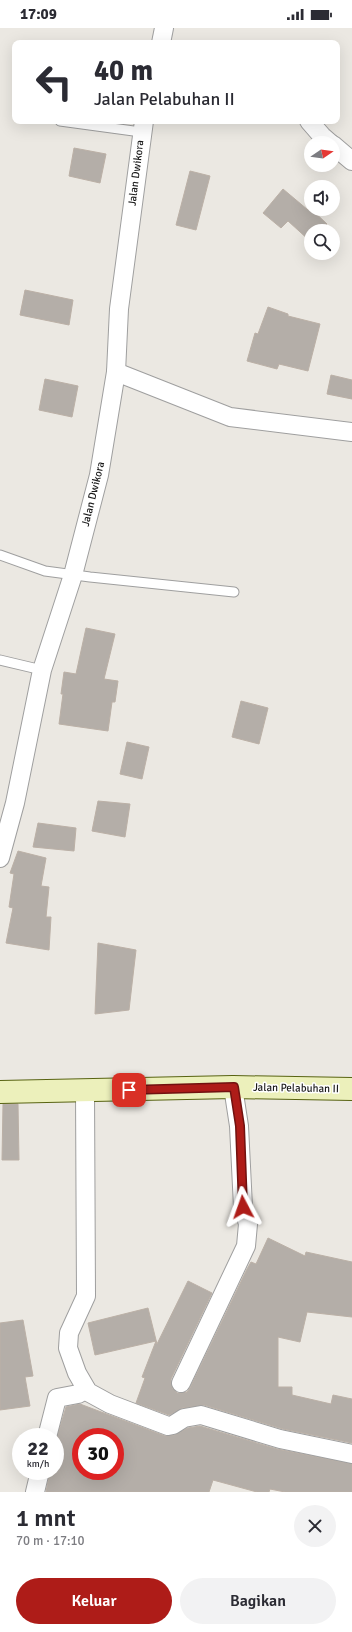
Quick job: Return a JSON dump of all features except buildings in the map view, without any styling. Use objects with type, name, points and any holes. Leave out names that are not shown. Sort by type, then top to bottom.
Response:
[{"type":"main road","name":"Jalan Pelabuhan II","points":[[0,1092],[234,1087],[352,1089]]},
{"type":"street","points":[[162,40],[164,28]]},
{"type":"street","points":[[312,124],[322,136]]},
{"type":"street","name":"Jalan Dwikora","points":[[0,858],[15,803],[42,670],[73,575],[99,475],[116,372],[119,309],[142,126]]},
{"type":"street","points":[[340,151],[352,161]]},
{"type":"street","points":[[116,372],[230,417],[352,432]]},
{"type":"street","points":[[181,1383],[246,1246],[248,1235],[248,1224],[243,1207],[240,1126],[234,1087]]},
{"type":"street","points":[[85,1090],[86,1296],[69,1333],[68,1348],[77,1373],[88,1392],[110,1404],[168,1426],[173,1425],[184,1418],[201,1414],[280,1440],[352,1454]]},
{"type":"street","points":[[49,1428],[57,1398],[78,1394],[86,1389]]},
{"type":"street","points":[[35,1492],[38,1480]]},
{"type":"lane","points":[[109,124],[142,126]]},
{"type":"lane","points":[[0,555],[45,571],[234,592]]},
{"type":"lane","points":[[0,660],[42,670]]},
{"type":"route","points":[[129,1090],[234,1087],[240,1126],[243,1207]]}]
